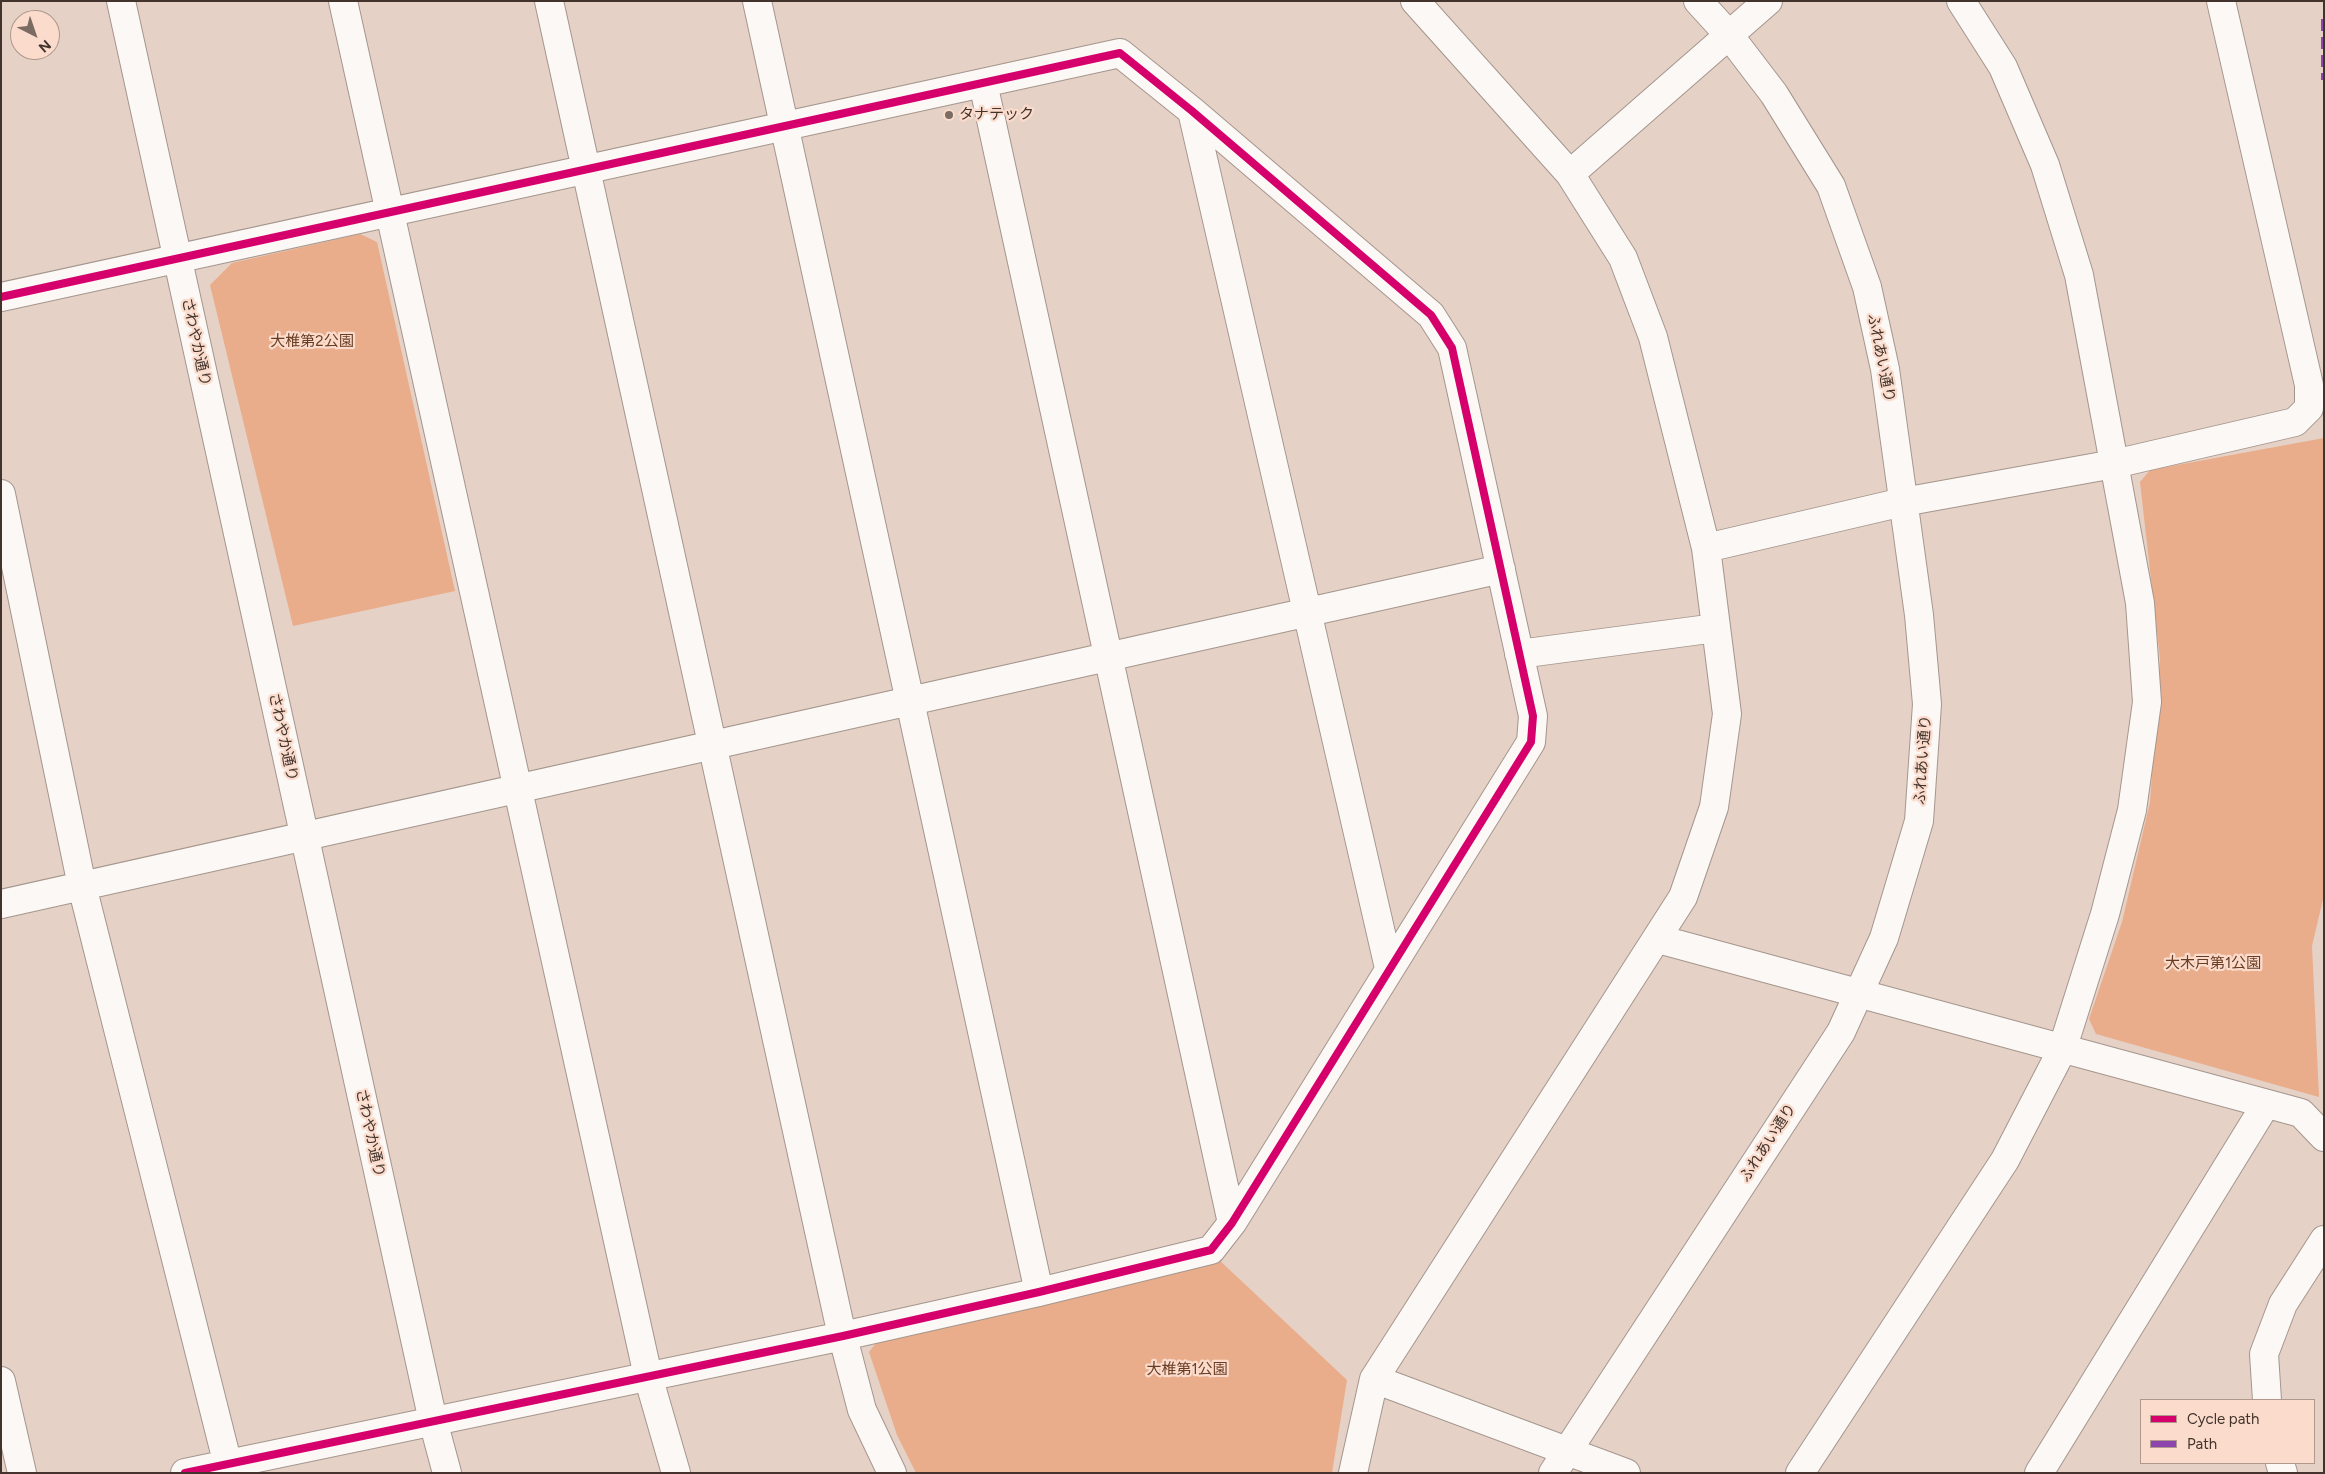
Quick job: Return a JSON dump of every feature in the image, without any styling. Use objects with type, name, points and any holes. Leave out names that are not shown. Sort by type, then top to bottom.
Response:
[{"type":"street","name":"さわやか通り","points":[[121,1],[447,1473]]},
{"type":"street","points":[[343,1],[648,1376],[676,1473]]},
{"type":"street","points":[[549,1],[843,1336],[862,1410],[892,1473]]},
{"type":"street","points":[[757,1],[1039,1292]]},
{"type":"street","points":[[1353,1473],[1374,1379],[1658,939],[1683,897],[1714,807],[1727,714],[1706,548],[1653,337],[1623,258],[1570,174],[1415,1]]},
{"type":"street","name":"ふれあい通り","points":[[1560,1462],[1841,1032],[1884,938],[1919,822],[1927,704],[1919,615],[1886,369],[1869,296],[1831,186],[1774,94],[1728,35],[1698,1]]},
{"type":"street","points":[[1570,174],[1768,1]]},
{"type":"street","points":[[1800,1473],[2005,1160],[2062,1050],[2105,914],[2132,810],[2147,702],[2140,603],[2079,275],[2045,165],[2003,68],[1961,1]]},
{"type":"street","points":[[1706,548],[1903,502],[2114,464],[2295,422],[2309,408],[2308,385],[2222,1]]},
{"type":"street","points":[[1,296],[1120,53],[1192,111],[1431,315],[1452,348],[1533,716],[1531,742],[1232,1223],[1211,1250],[1039,1292],[843,1336],[434,1421],[229,1469],[185,1473]]},
{"type":"street","points":[[983,83],[1110,657],[1232,1223]]},
{"type":"street","points":[[1192,111],[1389,968]]},
{"type":"street","points":[[1,494],[82,886],[229,1469]]},
{"type":"street","points":[[1,904],[1501,569]]},
{"type":"street","points":[[1519,654],[1716,628]]},
{"type":"street","points":[[1658,939],[2062,1050],[2301,1113],[2324,1137]]},
{"type":"street","points":[[2039,1473],[2266,1104]]},
{"type":"street","points":[[2266,1399],[2264,1354],[2283,1304],[2324,1240]]},
{"type":"street","points":[[1374,1379],[1560,1462],[1626,1473]]},
{"type":"street","points":[[1,1380],[22,1473]]},
{"type":"green space","name":"大椎第2公園","points":[[360,234],[377,242],[455,591],[293,626],[210,285],[232,263]]},
{"type":"green space","name":"大木戸第1公園","points":[[2324,438],[2324,895],[2312,946],[2319,1097],[2096,1034],[2089,1019],[2122,922],[2150,802],[2160,659],[2140,482],[2150,470]]},
{"type":"green space","name":"大椎第1公園","points":[[1217,1258],[1347,1380],[1332,1473],[916,1473],[897,1435],[869,1352],[879,1339]]},
{"type":"marked path","points":[[2324,19],[2324,80]]},
{"type":"cycle path","points":[[1,297],[1120,53],[1192,111],[1431,315],[1452,348],[1533,716],[1531,742],[1232,1223],[1211,1250],[1039,1292],[843,1336],[185,1473]]},
{"type":"place","name":"タナテック","points":[[949,115]]}]
